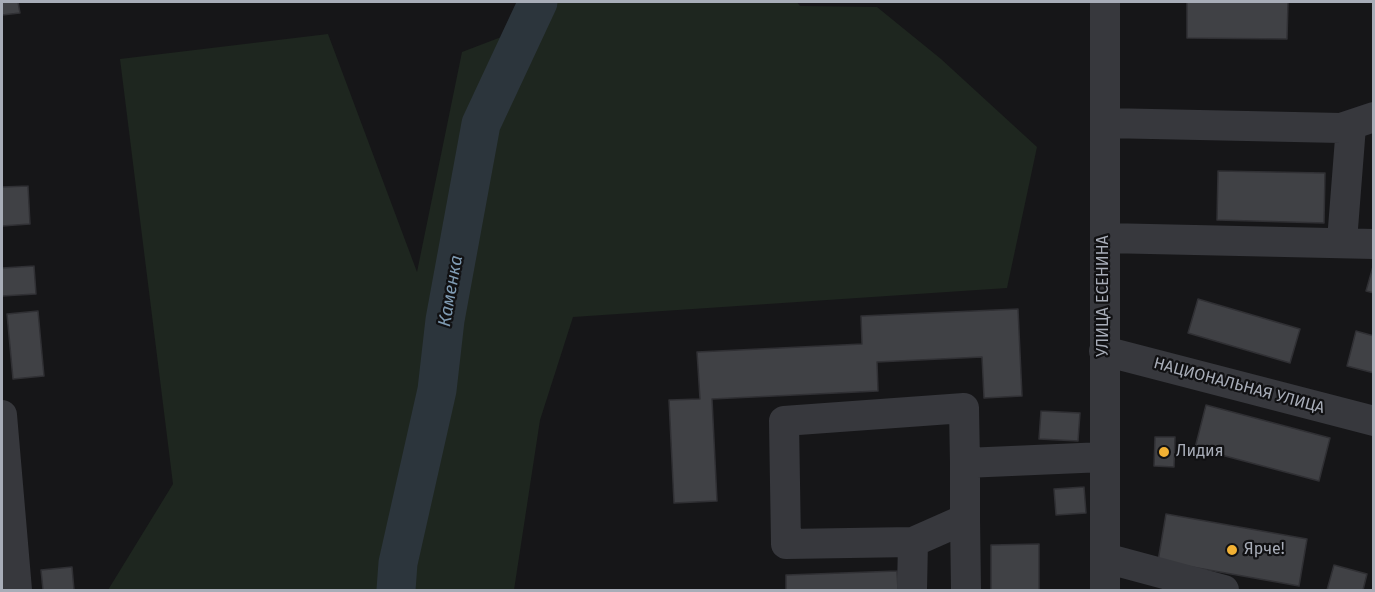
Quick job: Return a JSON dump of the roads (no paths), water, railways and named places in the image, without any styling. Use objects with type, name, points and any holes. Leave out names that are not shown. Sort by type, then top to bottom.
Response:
[{"type":"street","name":"УЛИЦА ЕСЕНИНА","points":[[1104,2],[1105,591]]},
{"type":"street","points":[[1105,123],[1362,121],[1342,241]]},
{"type":"street","points":[[1105,238],[1342,241],[1374,244]]},
{"type":"street","name":"НАЦИОНАЛЬНАЯ УЛИЦА","points":[[1104,351],[1374,421]]},
{"type":"street","points":[[965,519],[913,542],[786,544],[784,421],[964,408],[966,591]]},
{"type":"street","points":[[2,414],[17,591]]},
{"type":"street","points":[[965,463],[1104,457]]},
{"type":"street","points":[[912,591],[913,542]]},
{"type":"street","points":[[1105,558],[1224,591]]},
{"type":"waterway","name":"Каменка","points":[[396,590],[398,563],[437,390],[445,320],[481,124],[538,2]]},
{"type":"place","name":"Лидия","points":[[1164,452]]},
{"type":"place","name":"Ярче!","points":[[1232,550]]}]
